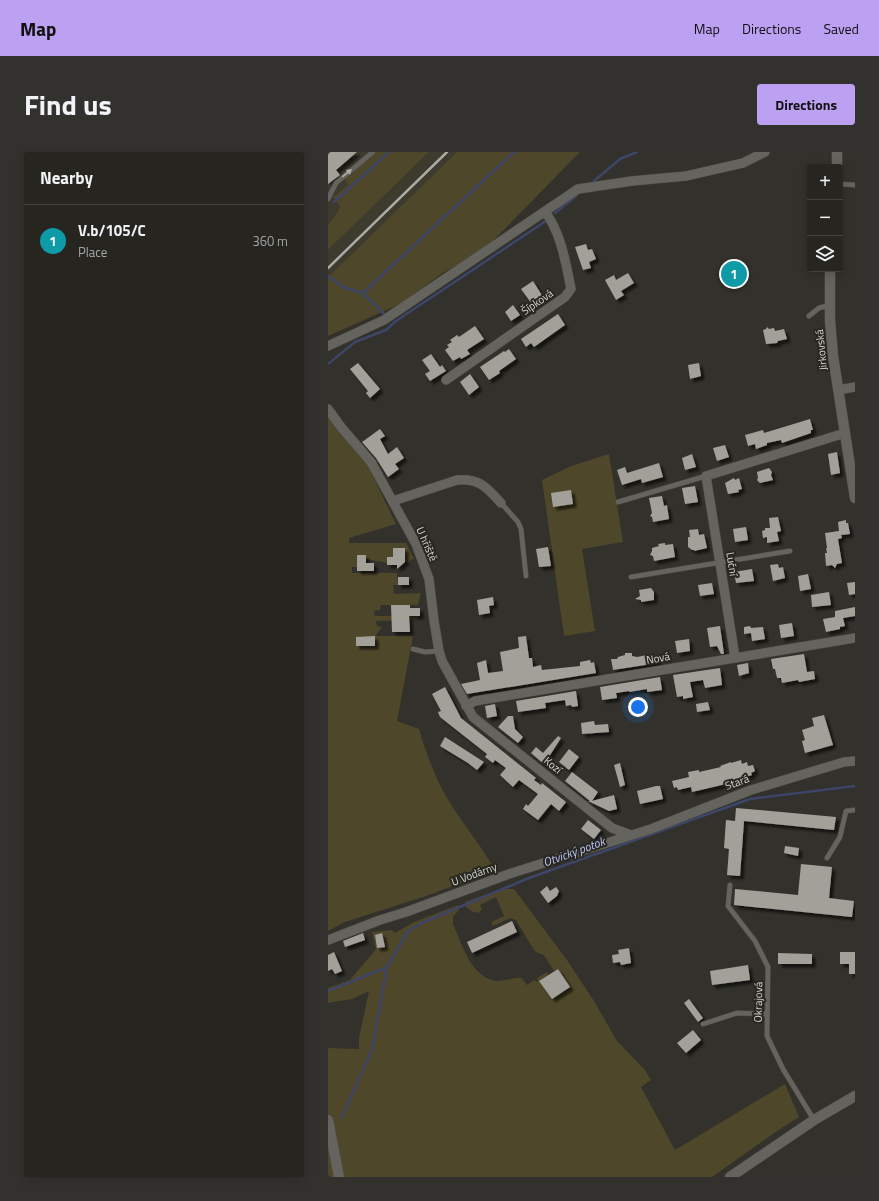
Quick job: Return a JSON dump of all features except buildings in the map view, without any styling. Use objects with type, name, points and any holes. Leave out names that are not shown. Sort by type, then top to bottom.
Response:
[{"type":"main road","points":[[837,152],[837,164]]},
{"type":"main road","name":"Jirkovská","points":[[830,272],[833,356],[855,498]]},
{"type":"main road","points":[[730,1177],[814,1120],[855,1096]]},
{"type":"main road","points":[[843,1103],[855,1103]]},
{"type":"main road","points":[[328,1120],[339,1177]]},
{"type":"street","points":[[328,346],[384,320],[578,189],[632,181],[686,176],[743,163],[765,152]]},
{"type":"street","name":"Šípková","points":[[446,380],[565,297],[570,289],[565,260],[553,222],[545,212]]},
{"type":"street","points":[[838,390],[855,387]]},
{"type":"street","name":"U hřiště","points":[[328,409],[341,427],[371,462],[416,544],[429,579],[434,621],[442,661],[466,706]]},
{"type":"street","points":[[706,476],[845,433]]},
{"type":"street","name":"Luční","points":[[706,476],[735,657]]},
{"type":"street","points":[[393,501],[464,479],[476,481],[486,486],[501,503]]},
{"type":"street","name":"Nová","points":[[466,706],[475,701],[855,638]]},
{"type":"street","name":"Kozí","points":[[466,706],[473,717],[612,828],[631,835]]},
{"type":"street","name":"Stará","points":[[631,835],[751,790],[844,762],[855,761]]},
{"type":"street","name":"U Vodárny","points":[[328,940],[509,874],[631,835]]},
{"type":"lane","points":[[328,199],[336,183],[373,152]]},
{"type":"lane","points":[[843,184],[855,185]]},
{"type":"lane","points":[[809,316],[819,308],[830,305]]},
{"type":"lane","points":[[618,502],[706,476]]},
{"type":"lane","points":[[501,503],[518,522],[521,529],[526,576]]},
{"type":"lane","points":[[631,577],[790,551]]},
{"type":"lane","points":[[413,649],[425,652],[439,651]]},
{"type":"lane","points":[[827,858],[840,837],[846,810],[855,810]]},
{"type":"lane","name":"Okrajová","points":[[730,885],[728,906],[755,941],[768,967],[767,1036],[783,1069],[814,1120]]},
{"type":"lane","points":[[703,1024],[737,1013],[767,1014]]},
{"type":"shaded area","points":[[328,152],[377,152],[344,179],[348,185],[337,213],[328,225]]},
{"type":"shaded area","points":[[377,152],[429,152],[328,250],[328,225],[337,213],[340,206],[333,197],[348,185],[344,179]]},
{"type":"shaded area","points":[[429,152],[457,152],[328,277],[328,250]]},
{"type":"shaded area","points":[[457,152],[580,152],[485,249],[441,274],[400,304],[328,336],[328,277]]},
{"type":"shaded area","points":[[328,416],[337,430],[367,464],[396,524],[349,538],[349,543],[406,543],[414,559],[410,560],[410,562],[405,562],[405,548],[393,548],[395,557],[387,557],[387,563],[357,555],[357,567],[352,567],[352,573],[397,573],[398,585],[393,585],[394,594],[421,593],[418,605],[381,605],[380,610],[374,611],[375,616],[418,616],[417,620],[376,621],[377,626],[382,627],[375,636],[413,636],[397,721],[419,729],[431,765],[447,798],[495,870],[426,896],[345,922],[328,931]]},
{"type":"shaded area","points":[[609,454],[623,542],[582,549],[595,631],[564,636],[542,480],[571,466]]},
{"type":"shaded area","points":[[501,889],[514,889],[567,960],[594,1001],[617,1041],[645,1070],[651,1080],[641,1087],[675,1150],[785,1084],[799,1117],[712,1177],[328,1177],[328,1048],[359,1049],[359,1038],[369,991],[352,999],[328,1003],[328,988],[350,980],[376,949],[372,932],[392,930],[395,933],[414,922],[458,905],[459,910],[453,917],[453,924],[464,950],[480,974],[488,979],[497,981],[522,978],[527,985],[534,980],[537,982],[537,978],[549,971],[547,973],[548,975],[540,981],[552,999],[570,987],[558,969],[554,971],[544,955],[534,950],[516,920],[510,918],[493,926],[491,922],[504,916],[496,897],[480,905],[482,910],[478,913],[471,911],[465,906],[467,905],[465,902]]},
{"type":"waterway","points":[[334,202],[389,152]]},
{"type":"waterway","points":[[363,293],[514,152]]},
{"type":"waterway","points":[[594,181],[620,159],[637,152]]},
{"type":"waterway","points":[[555,213],[576,196]]},
{"type":"waterway","points":[[328,364],[355,342],[386,330],[396,321],[546,221]]},
{"type":"waterway","points":[[328,276],[345,288],[363,293],[386,316]]},
{"type":"waterway","name":"Otvický potok","points":[[328,991],[387,967],[408,931],[424,922],[529,878],[750,799],[855,786]]},
{"type":"waterway","points":[[342,1117],[372,1050],[387,967]]},
{"type":"railway","points":[[328,268],[447,152]]},
{"type":"place","name":"V.b/105/C","points":[[734,274]]}]
